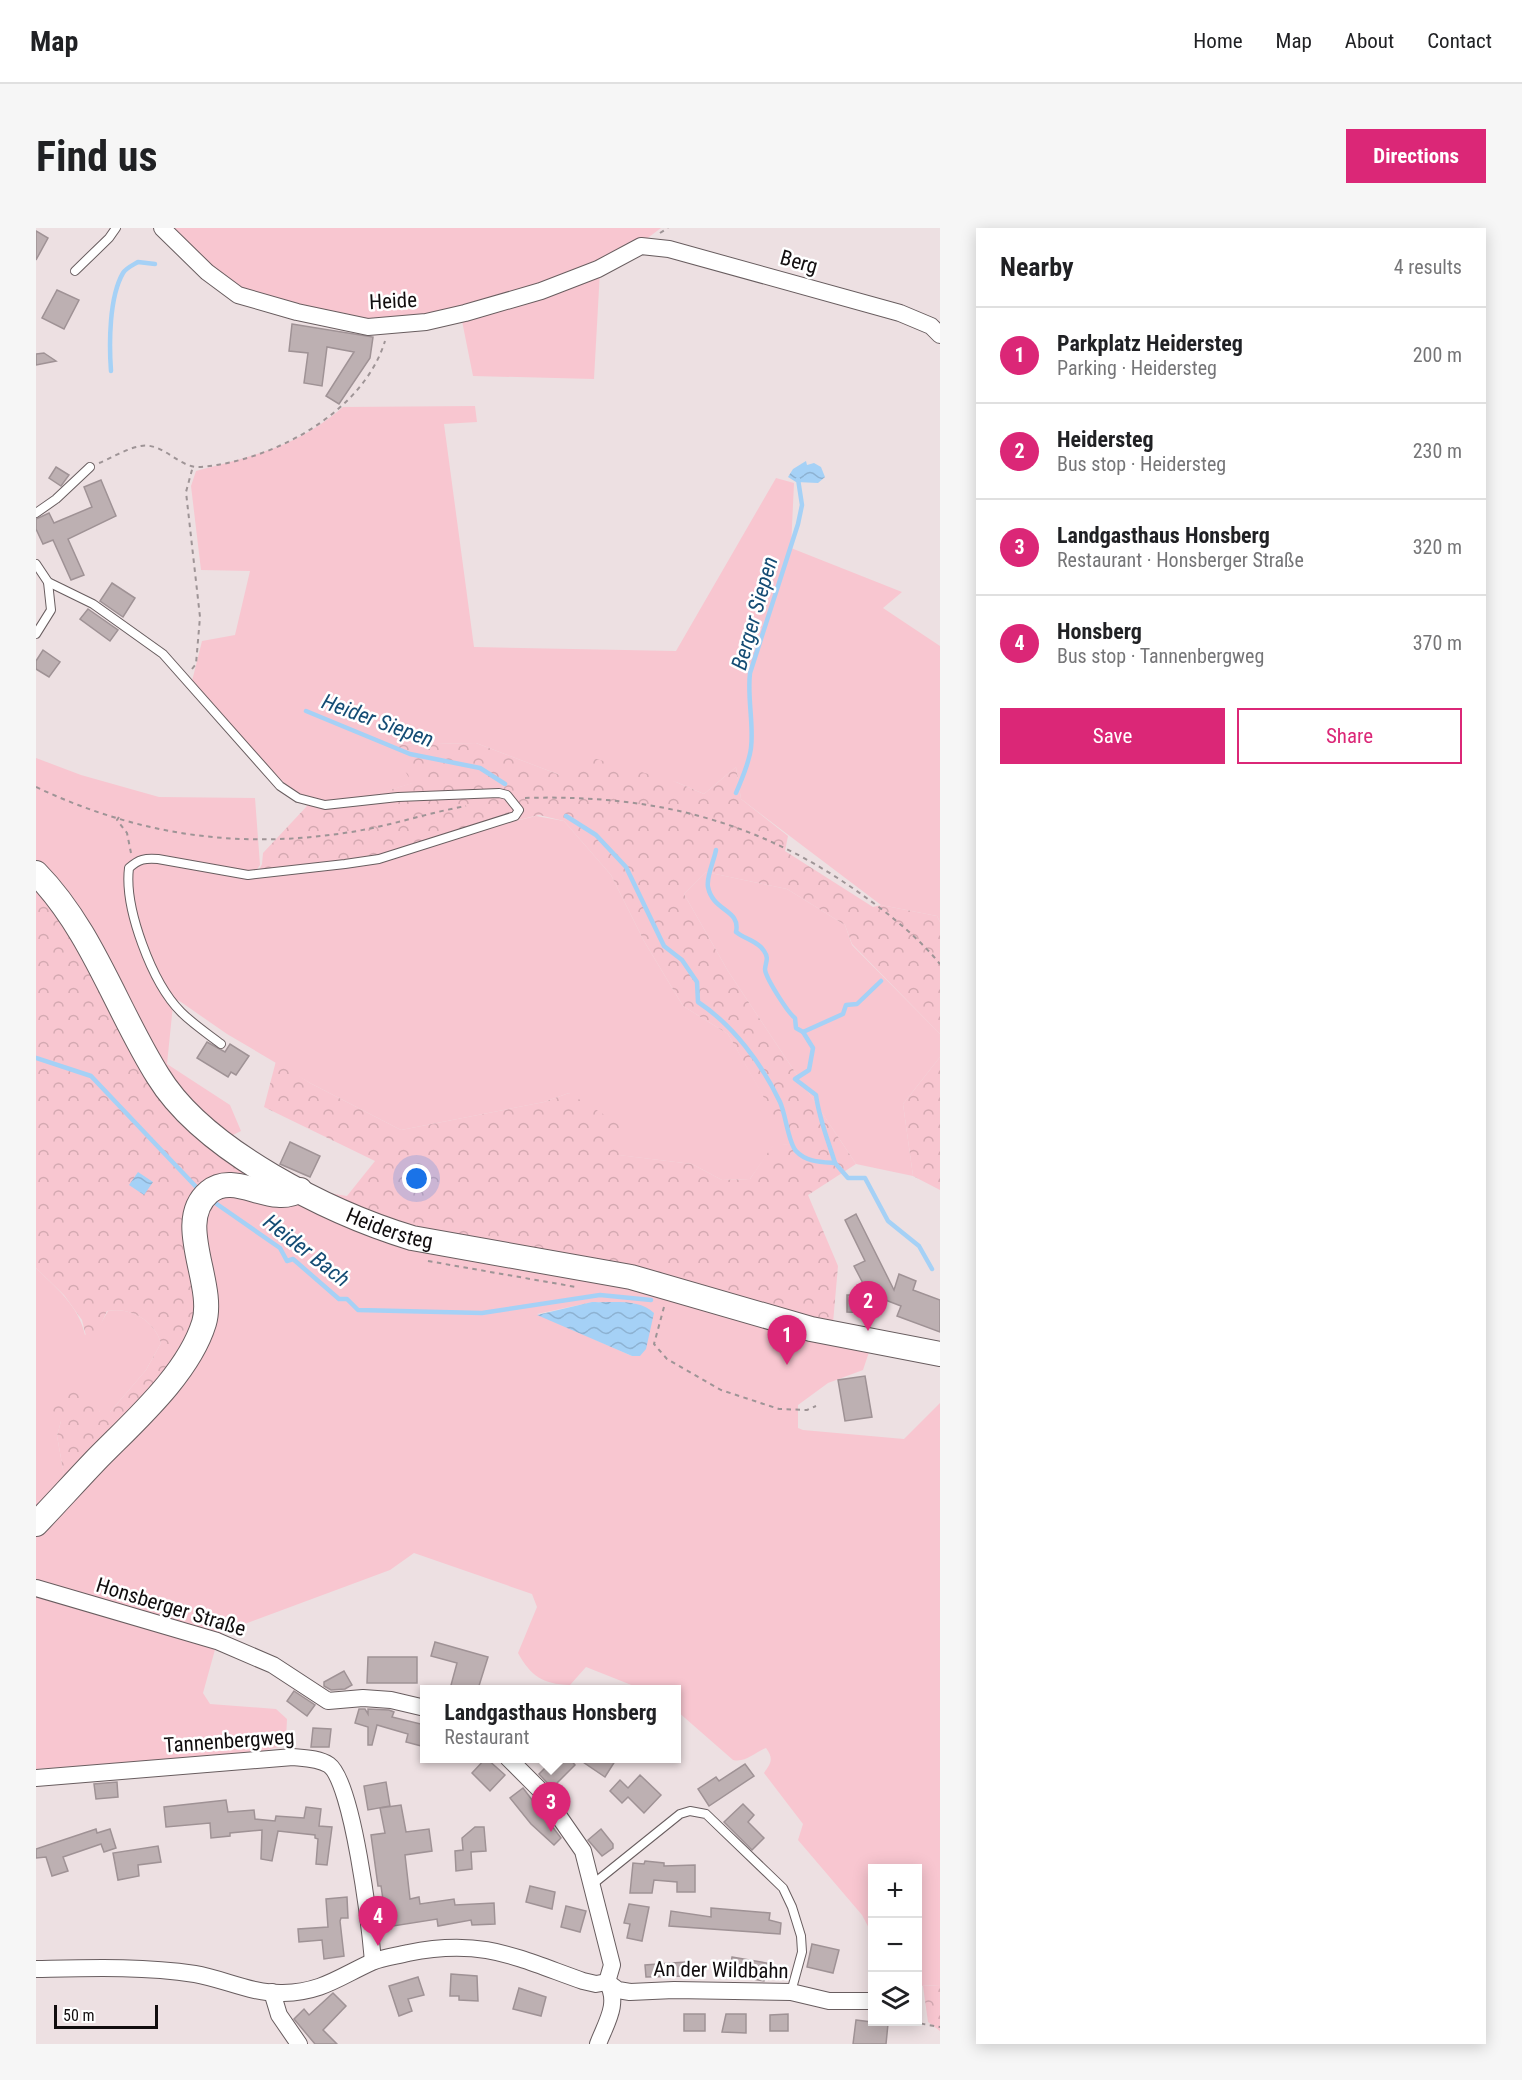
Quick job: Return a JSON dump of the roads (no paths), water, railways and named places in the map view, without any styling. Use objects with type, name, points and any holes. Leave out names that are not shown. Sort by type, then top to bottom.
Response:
[{"type":"main road","name":"Heidersteg","points":[[36,873],[53,890],[86,942],[165,1086],[184,1108],[230,1147],[300,1190],[349,1215],[412,1238],[621,1275],[811,1329],[940,1354]]},
{"type":"main road","points":[[36,1524],[159,1395],[187,1356],[203,1327],[207,1298],[194,1230],[195,1218],[206,1196],[229,1186],[284,1197],[300,1190]]},
{"type":"street","name":"Heide","points":[[162,228],[207,272],[238,295],[297,312],[368,327],[426,322],[541,291],[598,269],[641,246]]},
{"type":"street","name":"Berg","points":[[641,246],[669,249],[900,313],[931,326],[940,335]]},
{"type":"street","name":"Honsberger Straße","points":[[36,1588],[217,1641],[273,1665],[328,1701],[363,1698],[391,1700],[420,1707]]},
{"type":"street","name":"Tannenbergweg","points":[[36,1778],[293,1757],[308,1758],[329,1765],[336,1774],[347,1807],[368,1913],[374,1961]]},
{"type":"street","points":[[513,1763],[542,1792],[568,1826],[583,1851],[593,1884],[612,1965],[607,1982],[613,1992],[613,2006],[598,2044]]},
{"type":"street","points":[[36,1969],[150,1968],[199,1975],[272,1992],[293,1993],[326,1986],[374,1961],[449,1947],[473,1947],[496,1951],[584,1981],[596,1984],[607,1982]]},
{"type":"street","name":"An der Wildbahn","points":[[607,1982],[618,1990],[630,1992],[674,1989],[791,1992],[829,2001],[868,2001]]},
{"type":"street","points":[[272,1992],[279,2015],[299,2044]]},
{"type":"lane","points":[[75,271],[110,238],[116,228]]},
{"type":"lane","points":[[36,513],[56,499],[90,467]]},
{"type":"lane","points":[[36,564],[48,582],[51,610],[36,634]]},
{"type":"lane","points":[[48,582],[76,594],[128,627],[163,654],[185,675],[233,735],[280,786],[298,798],[325,805],[398,797],[499,793],[510,799],[519,810],[515,816],[379,859],[248,875],[145,858],[137,860],[129,868],[129,891],[150,966],[181,1012],[221,1044]]},
{"type":"lane","points":[[593,1884],[680,1814],[690,1811],[706,1814],[783,1888],[792,1906],[801,1936],[802,1952],[791,1992]]},
{"type":"water","points":[[806,461],[807,465],[814,463],[821,467],[825,477],[818,483],[796,482],[788,477],[793,469]]},
{"type":"water","points":[[138,1172],[153,1182],[144,1195],[129,1185]]},
{"type":"water","points":[[592,1302],[633,1303],[648,1308],[654,1313],[646,1349],[640,1356],[632,1356],[537,1315]]},
{"type":"waterway","name":"Heider Siepen","points":[[111,371],[111,321],[118,283],[124,271],[138,262],[155,264]]},
{"type":"waterway","name":"Berger Siepen","points":[[736,793],[751,748],[750,673],[798,524],[802,505],[798,479]]},
{"type":"waterway","name":"Heider Siepen","points":[[306,711],[410,754],[480,768],[505,784]]},
{"type":"waterway","name":"Heider Siepen","points":[[566,816],[596,835],[626,867],[664,946],[682,960],[697,982],[698,1002],[735,1034],[765,1074],[780,1102],[796,1151],[809,1159],[835,1163],[848,1178],[865,1178],[888,1221],[919,1246],[932,1269]]},
{"type":"waterway","name":"Berger Siepen","points":[[716,850],[708,879],[711,895],[731,914],[736,924],[736,932],[759,945],[766,953],[766,973],[782,1002],[795,1018],[796,1028],[803,1032]]},
{"type":"waterway","points":[[835,1163],[821,1121],[816,1095],[795,1079],[809,1070],[813,1048],[803,1032],[843,1014],[846,1005],[857,1004],[881,981]]},
{"type":"waterway","name":"Heider Bach","points":[[36,1058],[91,1076],[200,1191]]},
{"type":"waterway","name":"Heider Bach","points":[[211,1200],[280,1248],[287,1261],[293,1259],[339,1299],[347,1299],[358,1310],[482,1313],[600,1295],[651,1300]]},
{"type":"place","name":"Heidersteg","points":[[868,1331]]},
{"type":"place","name":"Parkplatz Heidersteg","points":[[787,1365]]},
{"type":"place","name":"Landgasthaus Honsberg","points":[[551,1832]]},
{"type":"place","name":"Honsberg","points":[[378,1946]]}]
